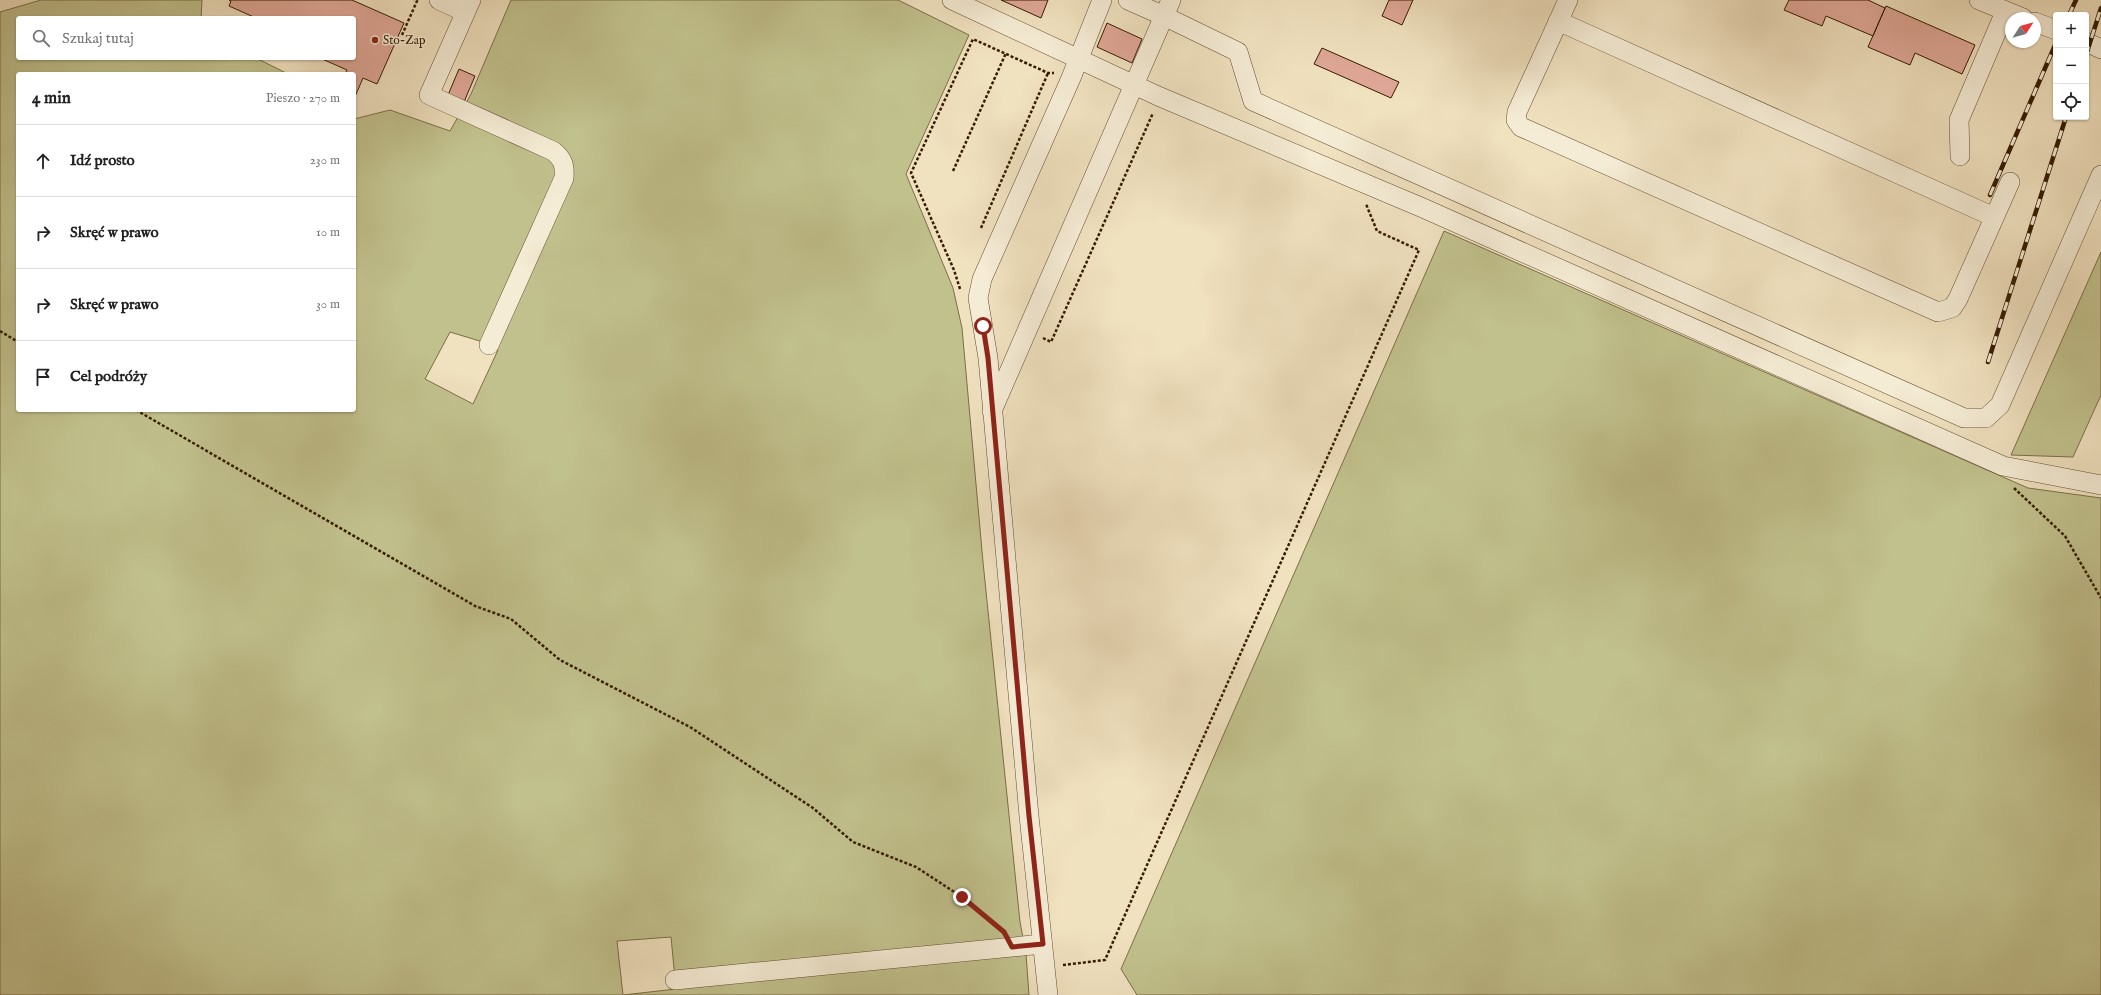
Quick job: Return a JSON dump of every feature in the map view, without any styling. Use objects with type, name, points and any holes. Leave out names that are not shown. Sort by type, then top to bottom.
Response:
[{"type":"street","points":[[439,0],[468,6],[429,95],[553,151],[562,159],[565,167],[564,178],[489,345]]},
{"type":"street","points":[[952,0],[1135,84],[1423,208],[2003,466],[2101,485]]},
{"type":"street","points":[[1048,995],[1029,816],[1016,654],[988,358],[978,298],[982,279],[1071,78],[1102,0]]},
{"type":"street","points":[[1128,0],[1168,8],[1238,52],[1253,102],[1964,418],[1986,418],[2000,405],[2101,175]]},
{"type":"street","points":[[1568,0],[1517,112],[1516,120],[1521,127],[1938,312],[1952,308],[1958,299],[2010,182]]},
{"type":"street","points":[[1960,156],[1959,120],[2005,12],[1979,0]]},
{"type":"street","points":[[992,411],[1026,330],[1168,8]]},
{"type":"street","points":[[1558,21],[1994,217]]},
{"type":"street","points":[[2041,24],[2053,29]]},
{"type":"street","points":[[2089,43],[2101,49]]},
{"type":"street","points":[[675,980],[1012,947],[1042,939]]},
{"type":"path","points":[[402,35],[416,1],[414,0]]},
{"type":"path","points":[[961,292],[954,270],[911,173],[973,39],[1048,73],[1059,74],[1071,78]]},
{"type":"path","points":[[953,171],[1006,54]]},
{"type":"path","points":[[981,228],[1048,73]]},
{"type":"path","points":[[1127,102],[1152,114]]},
{"type":"path","points":[[1026,330],[1051,342],[1155,110]]},
{"type":"path","points":[[1045,967],[1105,960],[1419,250],[1377,231],[1366,204],[1359,200]]},
{"type":"path","points":[[0,331],[16,341]]},
{"type":"path","points":[[139,412],[475,606],[511,619],[560,660],[690,727],[813,808],[853,842],[916,867],[962,897],[1004,932],[1012,947]]},
{"type":"path","points":[[2008,483],[2065,536],[2101,598]]},
{"type":"green space","points":[[41,0],[202,0],[201,16],[16,16],[16,60],[260,60],[284,72],[16,72],[16,412],[356,412],[356,118],[390,110],[450,131],[471,94],[511,0],[898,0],[969,35],[906,174],[953,288],[962,328],[983,562],[1020,922],[1026,954],[1029,995],[623,995],[0,995],[0,12]],"holes":[[[450,332],[483,342],[498,350],[473,404],[425,379]],[[671,937],[676,989],[623,995],[617,941]]]},
{"type":"green space","points":[[1444,231],[2028,488],[2101,498],[2101,995],[1137,995],[1121,969]]},
{"type":"green space","points":[[2101,252],[2101,395],[2073,457],[2011,455]]},
{"type":"building","name":"Sto-Zap","points":[[229,0],[352,0],[404,23],[377,84],[363,78],[356,94],[356,72],[346,72],[347,70],[324,60],[356,60],[356,16],[252,16],[229,6],[231,1]]},
{"type":"building","points":[[1001,0],[1048,0],[1041,18]]},
{"type":"building","points":[[1389,0],[1413,0],[1402,25],[1382,16]]},
{"type":"building","points":[[1789,0],[1868,0],[1885,8],[1873,36],[1826,16],[1822,26],[1784,10]]},
{"type":"building","points":[[1886,6],[1975,45],[1962,74],[1915,53],[1910,65],[1868,47]]},
{"type":"building","points":[[1107,23],[1142,39],[1132,63],[1097,47]]},
{"type":"building","points":[[1322,48],[1399,82],[1391,98],[1314,64]]},
{"type":"building","points":[[459,69],[475,76],[464,102],[448,95]]},
{"type":"railway","points":[[2070,12],[2076,0]]},
{"type":"railway","points":[[2088,48],[2101,8]]},
{"type":"railway","points":[[1990,195],[2054,48]]},
{"type":"railway","points":[[1988,362],[2065,120]]},
{"type":"place","name":"Sto-Zap","points":[[375,40]]},
{"type":"route","points":[[962,897],[1004,932],[1012,947],[1043,944],[1029,816],[1016,654],[988,358],[983,326]]}]
